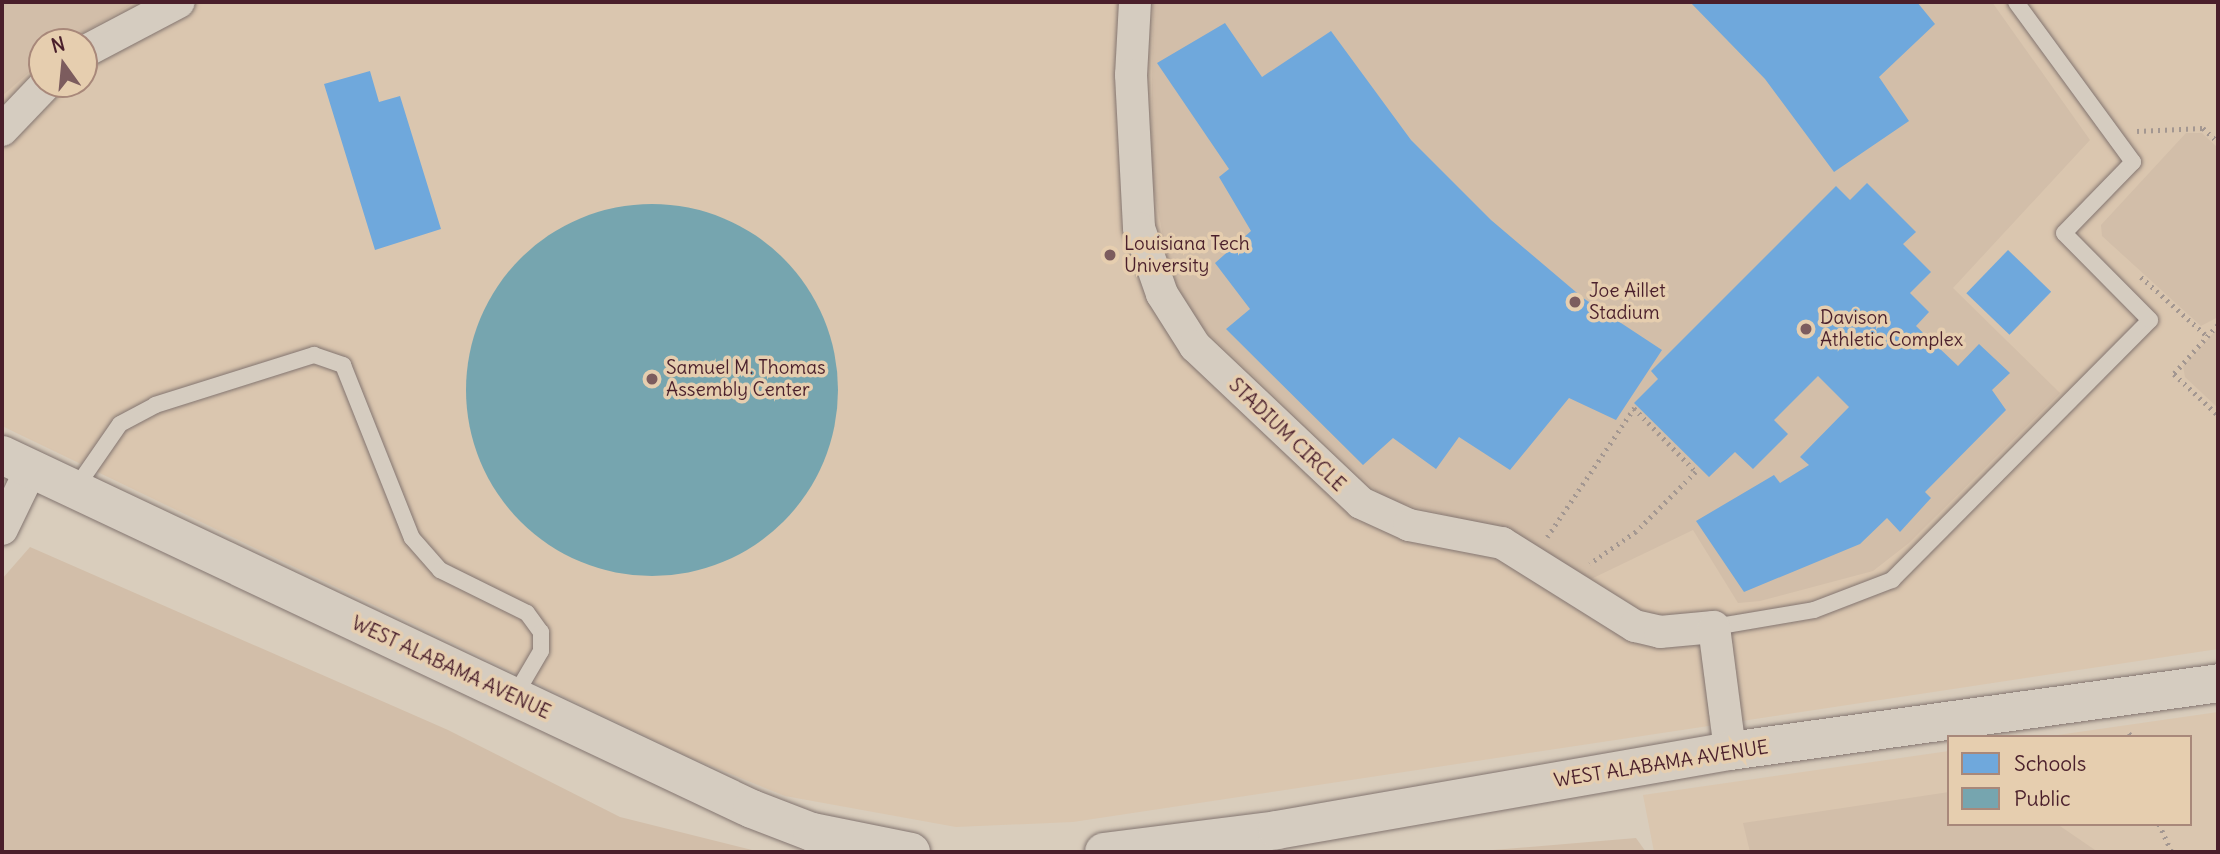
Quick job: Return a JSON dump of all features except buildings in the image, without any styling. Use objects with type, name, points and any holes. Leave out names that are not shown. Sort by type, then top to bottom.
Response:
[{"type":"main road","name":"WEST ALABAMA AVENUE","points":[[16,462],[752,810],[812,832],[911,852]]},
{"type":"main road","name":"WEST ALABAMA AVENUE","points":[[1104,852],[1277,830],[1730,751],[2218,683]]},
{"type":"street","points":[[98,45],[179,2]]},
{"type":"street","name":"STADIUM CIRCLE","points":[[1135,2],[1131,75],[1139,229],[1162,294],[1195,346],[1361,503],[1409,525],[1502,543],[1635,626],[1660,632],[1714,626]]},
{"type":"street","points":[[2,130],[33,98]]},
{"type":"street","points":[[2,530],[16,462]]},
{"type":"street","points":[[1714,626],[1730,751]]},
{"type":"lane","points":[[1714,626],[1814,610],[1858,597],[1902,573],[2150,320],[2064,233],[2133,162],[2016,2]]},
{"type":"lane","points":[[75,489],[120,424],[155,405],[314,355],[343,365],[412,538],[440,569],[527,613],[541,632],[541,651],[514,697]]},
{"type":"path","points":[[2112,133],[2203,128],[2218,142]]},
{"type":"path","points":[[2132,269],[2208,337]]},
{"type":"path","points":[[2218,325],[2174,374],[2218,415]]},
{"type":"path","points":[[1546,539],[1634,408],[1696,472],[1636,533],[1589,565]]},
{"type":"path","points":[[2160,826],[2172,852]]},
{"type":"shaded area","name":"Louisiana Tech University","points":[[2,2],[2218,2],[2218,649],[1073,822],[956,827],[785,796],[689,757],[2,426]]},
{"type":"shaded area","points":[[2,2],[135,2],[91,28],[28,28],[28,73],[2,96]]},
{"type":"shaded area","name":"Joe Aillet Stadium","points":[[1153,2],[1992,2],[2090,140],[1953,288],[2060,393],[1909,543],[1873,571],[1760,601],[1738,603],[1693,530],[1591,579],[1498,528],[1385,499],[1190,316],[1171,277],[1151,175]]},
{"type":"shaded area","points":[[2186,133],[2202,133],[2218,148],[2218,317],[2201,326],[2102,236],[2101,225]]},
{"type":"shaded area","points":[[2218,328],[2218,408],[2185,377],[2183,366]]},
{"type":"shaded area","points":[[30,547],[448,730],[620,817],[760,852],[2,852],[2,579]]},
{"type":"shaded area","points":[[2218,712],[2218,852],[1654,852],[1643,795],[1947,751],[1947,826],[2192,826],[2192,735],[2058,735]]},
{"type":"shaded area","points":[[1947,792],[1947,826],[2060,826],[2098,852],[1750,852],[1743,823]]},
{"type":"shaded area","points":[[1636,838],[1646,852],[1469,852]]},
{"type":"place","name":"Louisiana Tech University","points":[[1110,255]]},
{"type":"place","name":"Joe Aillet Stadium","points":[[1575,302]]},
{"type":"place","name":"Davison Athletic Complex","points":[[1806,329]]},
{"type":"place","name":"Samuel M. Thomas Assembly Center","points":[[652,379]]}]
